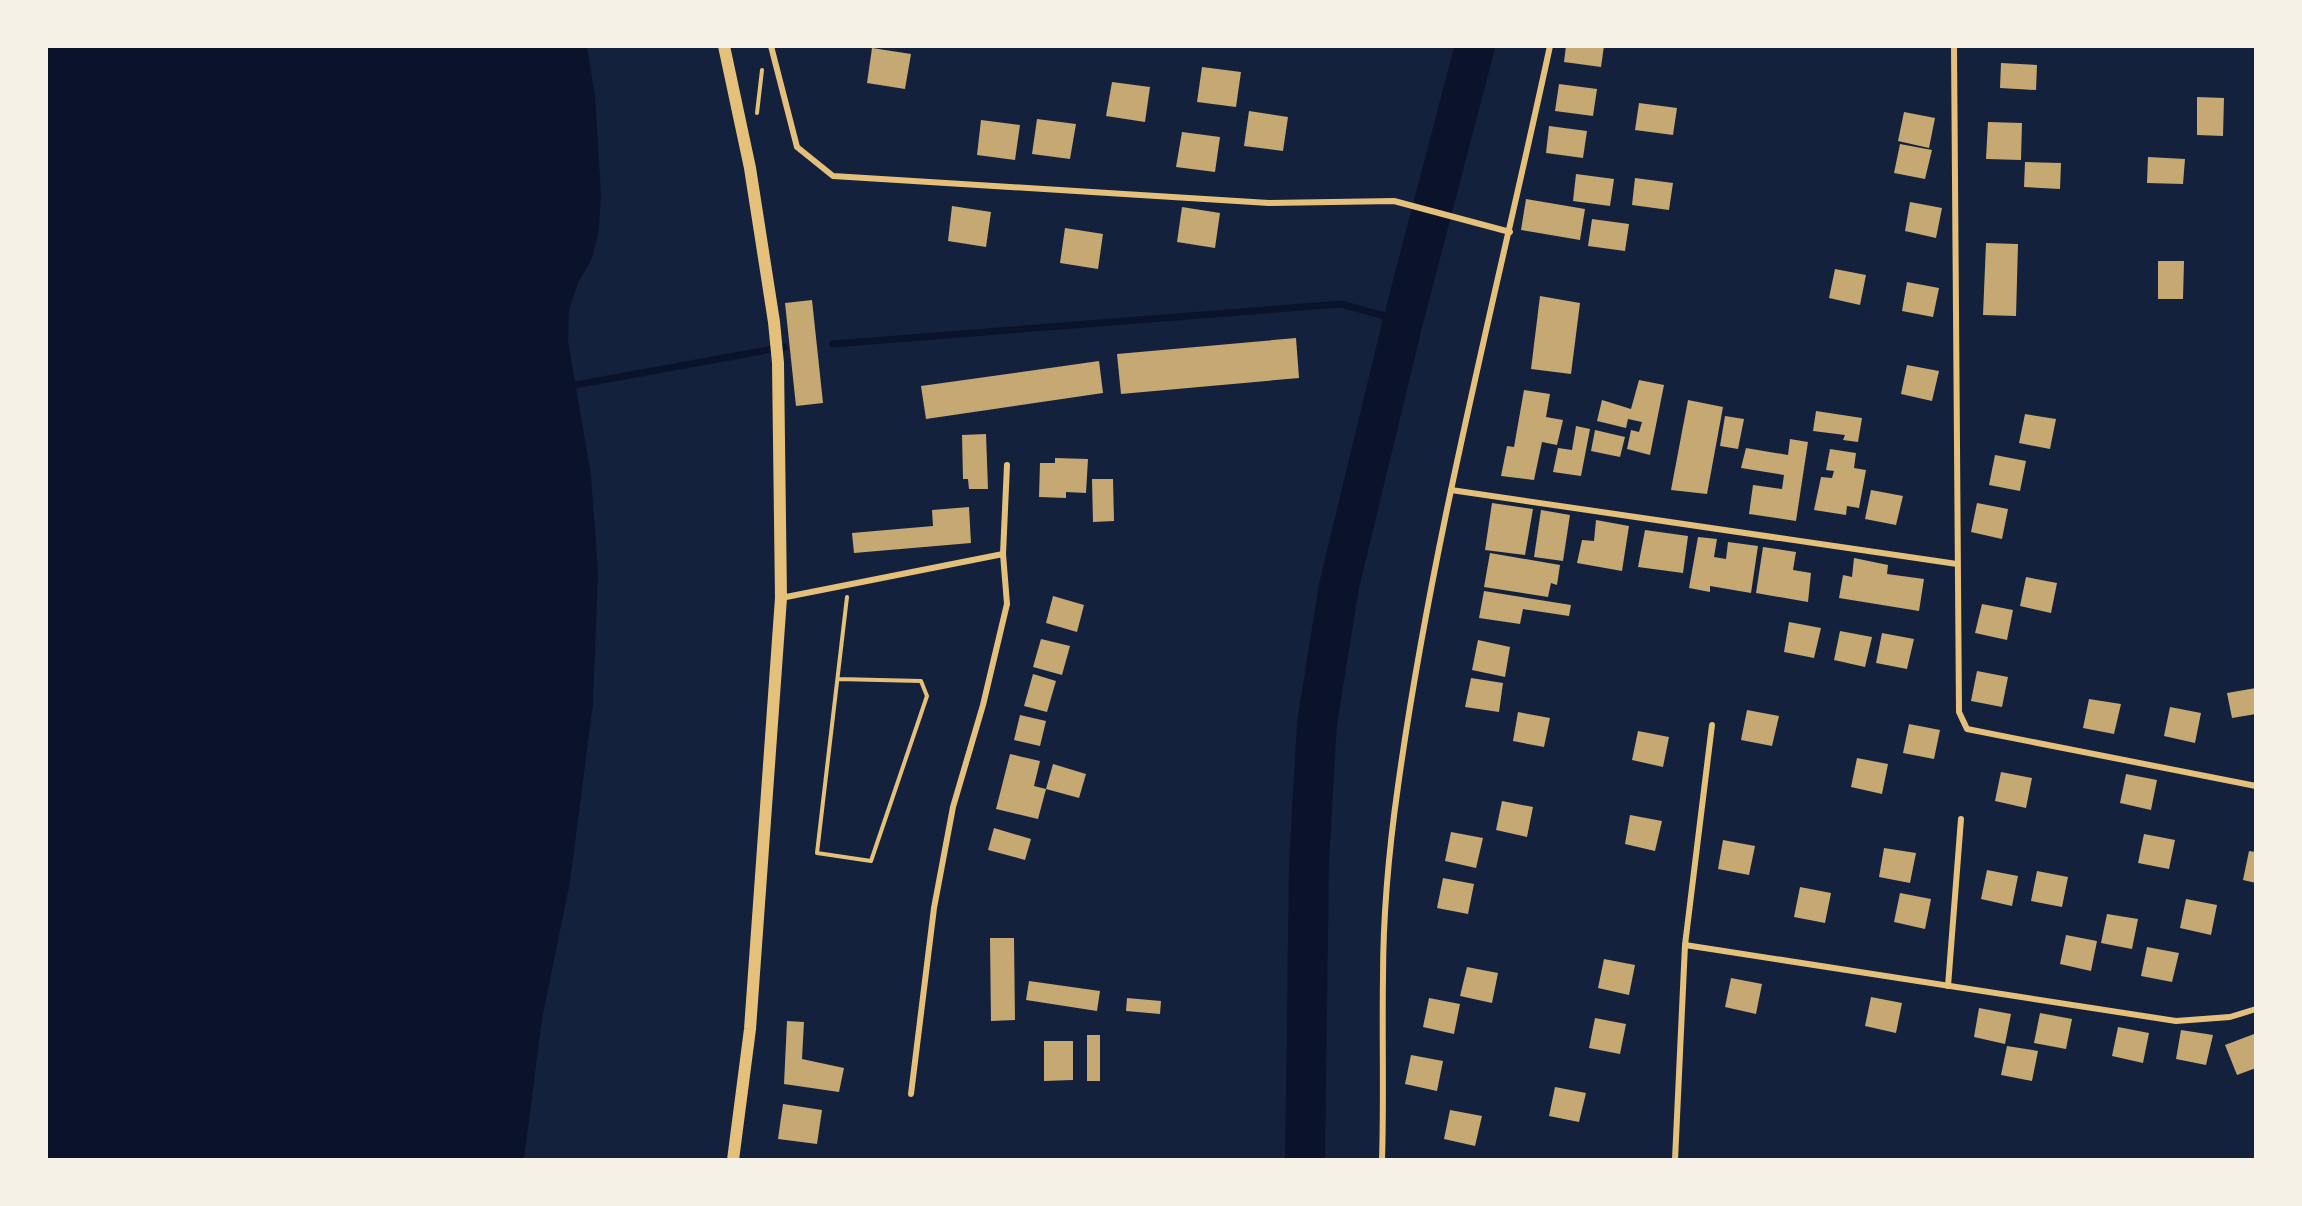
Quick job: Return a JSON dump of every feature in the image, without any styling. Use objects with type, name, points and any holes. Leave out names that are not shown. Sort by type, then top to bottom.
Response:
[{"type":"main road","points":[[724,46],[750,168],[774,322],[778,363],[780,598],[750,1029],[734,1160]]},
{"type":"street","points":[[771,46],[797,147],[834,176],[1269,203],[1394,201],[1510,232]]},
{"type":"street","points":[[1382,1160],[1383,975],[1387,882],[1398,787],[1418,655],[1451,490],[1550,46]]},
{"type":"street","points":[[1954,46],[1959,712],[1967,729],[2256,786]]},
{"type":"street","points":[[911,1094],[934,908],[953,807],[983,705],[1007,604],[1003,554],[1007,465]]},
{"type":"street","points":[[1451,490],[1957,564]]},
{"type":"street","points":[[780,598],[1003,554]]},
{"type":"street","points":[[1675,1160],[1685,945],[1712,725]]},
{"type":"street","points":[[1948,986],[1961,819]]},
{"type":"street","points":[[1685,945],[2176,1021],[2230,1017],[2256,1009]]},
{"type":"path","points":[[755,124],[762,69]]},
{"type":"path","points":[[838,679],[921,681],[927,696],[871,861],[817,853],[849,585]]},
{"type":"water","points":[[46,47],[587,47],[595,96],[601,193],[599,230],[592,258],[578,283],[569,310],[568,341],[591,475],[598,571],[593,704],[570,882],[542,1019],[524,1159],[47,1159]]},
{"type":"building","points":[[1566,46],[1604,46],[1601,67],[1564,62]]},
{"type":"building","points":[[872,48],[911,54],[905,89],[867,83]]},
{"type":"building","points":[[2001,63],[2037,65],[2036,90],[2000,88]]},
{"type":"building","points":[[1202,67],[1241,72],[1236,107],[1197,102]]},
{"type":"building","points":[[1112,82],[1150,87],[1145,122],[1106,116]]},
{"type":"building","points":[[1559,84],[1597,89],[1593,116],[1555,111]]},
{"type":"building","points":[[2197,97],[2224,98],[2223,136],[2197,135]]},
{"type":"building","points":[[1639,103],[1677,108],[1673,135],[1635,130]]},
{"type":"building","points":[[1249,111],[1288,117],[1283,151],[1244,146]]},
{"type":"building","points":[[1904,112],[1935,118],[1929,148],[1898,141]]},
{"type":"building","points":[[1037,119],[1076,124],[1070,159],[1032,154]]},
{"type":"building","points":[[981,120],[1020,125],[1015,160],[977,155]]},
{"type":"building","points":[[1988,122],[2022,123],[2021,160],[1986,159]]},
{"type":"building","points":[[1549,126],[1587,131],[1583,158],[1546,153]]},
{"type":"building","points":[[1182,132],[1220,137],[1215,172],[1176,167]]},
{"type":"building","points":[[1900,144],[1932,150],[1925,179],[1894,173]]},
{"type":"building","points":[[2148,157],[2185,159],[2183,184],[2147,183]]},
{"type":"building","points":[[2025,162],[2061,163],[2060,189],[2024,187]]},
{"type":"building","points":[[1576,174],[1614,179],[1610,206],[1573,201]]},
{"type":"building","points":[[1635,178],[1673,183],[1669,210],[1632,205]]},
{"type":"building","points":[[1526,199],[1585,209],[1580,240],[1521,230]]},
{"type":"building","points":[[1910,202],[1942,208],[1936,238],[1905,231]]},
{"type":"building","points":[[952,206],[991,212],[986,247],[948,241]]},
{"type":"building","points":[[1182,207],[1220,213],[1215,248],[1177,242]]},
{"type":"building","points":[[1592,219],[1629,224],[1625,251],[1588,246]]},
{"type":"building","points":[[1065,228],[1103,234],[1098,269],[1060,263]]},
{"type":"building","points":[[1986,243],[2018,244],[2016,316],[1983,315]]},
{"type":"building","points":[[2158,261],[2184,261],[2183,299],[2158,299]]},
{"type":"building","points":[[1835,269],[1866,275],[1860,305],[1829,298]]},
{"type":"building","points":[[1907,282],[1939,288],[1933,317],[1902,311]]},
{"type":"building","points":[[1540,296],[1580,303],[1571,374],[1531,369]]},
{"type":"building","points":[[812,300],[823,403],[796,406],[785,303]]},
{"type":"building","points":[[1296,338],[1299,378],[1121,394],[1117,354]]},
{"type":"building","points":[[1099,361],[1103,393],[926,419],[921,386]]},
{"type":"building","points":[[1907,365],[1939,371],[1932,401],[1901,394]]},
{"type":"building","points":[[1639,380],[1664,385],[1650,455],[1627,449],[1631,430],[1639,432],[1642,422],[1628,419],[1626,428],[1597,421],[1602,400],[1631,409]]},
{"type":"building","points":[[1524,390],[1550,394],[1546,417],[1563,420],[1557,445],[1542,442],[1534,480],[1501,476],[1507,446],[1514,447]]},
{"type":"building","points":[[1688,400],[1723,407],[1707,494],[1671,490]]},
{"type":"building","points":[[1816,411],[1862,418],[1858,442],[1843,440],[1845,435],[1813,431]]},
{"type":"building","points":[[2025,414],[2056,419],[2050,449],[2019,443]]},
{"type":"building","points":[[1725,416],[1744,419],[1738,449],[1720,446]]},
{"type":"building","points":[[1576,426],[1590,429],[1581,476],[1553,472],[1558,448],[1572,450]]},
{"type":"building","points":[[1595,430],[1625,437],[1620,457],[1591,451]]},
{"type":"building","points":[[986,434],[988,489],[969,489],[968,479],[963,479],[962,435]]},
{"type":"building","points":[[1790,439],[1808,442],[1796,521],[1749,514],[1753,485],[1782,489],[1784,475],[1741,468],[1746,448],[1788,455]]},
{"type":"building","points":[[1830,449],[1856,453],[1854,468],[1866,470],[1859,508],[1847,506],[1846,515],[1814,510],[1821,477],[1832,478],[1834,471],[1826,470]]},
{"type":"building","points":[[1995,455],[2026,461],[2020,491],[1989,485]]},
{"type":"building","points":[[1055,458],[1088,459],[1086,493],[1066,492],[1066,498],[1039,497],[1040,463],[1055,463]]},
{"type":"building","points":[[1092,479],[1113,479],[1114,521],[1093,522]]},
{"type":"building","points":[[1871,490],[1903,496],[1896,525],[1865,519]]},
{"type":"building","points":[[1492,503],[1533,509],[1525,555],[1485,550]]},
{"type":"building","points":[[1977,503],[2008,509],[2002,539],[1971,532]]},
{"type":"building","points":[[969,507],[971,543],[854,553],[852,533],[933,526],[932,510]]},
{"type":"building","points":[[1541,510],[1570,515],[1563,561],[1534,557]]},
{"type":"building","points":[[1596,520],[1629,526],[1622,571],[1577,563],[1582,540],[1594,541]]},
{"type":"building","points":[[1645,530],[1688,536],[1683,573],[1638,567]]},
{"type":"building","points":[[1698,537],[1717,539],[1714,557],[1726,559],[1728,542],[1758,546],[1751,593],[1710,586],[1710,592],[1689,588]]},
{"type":"building","points":[[1763,547],[1796,552],[1793,570],[1811,573],[1808,602],[1756,593]]},
{"type":"building","points":[[1490,553],[1560,565],[1557,585],[1551,583],[1548,597],[1484,587]]},
{"type":"building","points":[[1854,558],[1888,565],[1887,574],[1924,579],[1919,611],[1839,598],[1843,575],[1852,577]]},
{"type":"building","points":[[2026,577],[2057,583],[2051,613],[2020,606]]},
{"type":"building","points":[[1484,591],[1571,605],[1569,616],[1523,609],[1520,624],[1479,618]]},
{"type":"building","points":[[1053,596],[1084,605],[1077,632],[1046,623]]},
{"type":"building","points":[[1982,604],[2013,610],[2007,640],[1975,633]]},
{"type":"building","points":[[1789,622],[1821,628],[1814,658],[1784,652]]},
{"type":"building","points":[[1840,631],[1872,637],[1865,667],[1834,660]]},
{"type":"building","points":[[1882,633],[1914,639],[1907,669],[1876,663]]},
{"type":"building","points":[[1041,639],[1070,646],[1062,675],[1033,667]]},
{"type":"building","points":[[1478,640],[1510,647],[1505,677],[1472,670]]},
{"type":"building","points":[[1977,671],[2008,677],[2002,707],[1971,701]]},
{"type":"building","points":[[1033,674],[1056,681],[1047,712],[1024,706]]},
{"type":"building","points":[[1471,678],[1503,683],[1499,712],[1465,707]]},
{"type":"building","points":[[2256,688],[2256,714],[2232,718],[2227,693]]},
{"type":"building","points":[[2089,699],[2121,704],[2114,734],[2083,728]]},
{"type":"building","points":[[2170,707],[2201,713],[2195,743],[2164,736]]},
{"type":"building","points":[[1747,710],[1779,716],[1772,746],[1741,740]]},
{"type":"building","points":[[1518,712],[1550,718],[1544,747],[1513,741]]},
{"type":"building","points":[[1020,715],[1046,721],[1040,746],[1014,740]]},
{"type":"building","points":[[1909,724],[1940,730],[1934,759],[1903,753]]},
{"type":"building","points":[[1638,731],[1669,737],[1663,767],[1632,760]]},
{"type":"building","points":[[1010,754],[1040,761],[1034,786],[1046,789],[1038,819],[996,809]]},
{"type":"building","points":[[1857,758],[1888,764],[1882,794],[1851,787]]},
{"type":"building","points":[[1053,764],[1086,774],[1079,798],[1046,789]]},
{"type":"building","points":[[2001,772],[2032,778],[2026,808],[1995,801]]},
{"type":"building","points":[[2126,774],[2157,780],[2151,810],[2120,803]]},
{"type":"building","points":[[1502,801],[1533,807],[1527,837],[1496,830]]},
{"type":"building","points":[[1630,815],[1662,821],[1655,851],[1625,844]]},
{"type":"building","points":[[994,828],[1031,839],[1025,860],[988,850]]},
{"type":"building","points":[[1451,832],[1483,838],[1476,868],[1445,861]]},
{"type":"building","points":[[2144,834],[2175,840],[2169,869],[2138,863]]},
{"type":"building","points":[[1723,840],[1755,846],[1749,875],[1718,869]]},
{"type":"building","points":[[1884,848],[1916,853],[1910,883],[1879,877]]},
{"type":"building","points":[[2249,851],[2256,852],[2256,883],[2243,880]]},
{"type":"building","points":[[1987,870],[2018,876],[2012,906],[1981,899]]},
{"type":"building","points":[[2037,871],[2068,877],[2062,907],[2031,901]]},
{"type":"building","points":[[1443,878],[1474,884],[1468,914],[1437,908]]},
{"type":"building","points":[[1800,887],[1831,893],[1825,923],[1794,917]]},
{"type":"building","points":[[1900,893],[1931,899],[1925,929],[1894,922]]},
{"type":"building","points":[[2186,899],[2217,905],[2211,935],[2180,928]]},
{"type":"building","points":[[2107,914],[2138,919],[2132,949],[2101,943]]},
{"type":"building","points":[[2066,935],[2097,941],[2091,971],[2060,964]]},
{"type":"building","points":[[990,938],[1014,938],[1015,1020],[991,1021]]},
{"type":"building","points":[[2147,947],[2179,953],[2172,982],[2141,976]]},
{"type":"building","points":[[1604,959],[1635,965],[1629,995],[1598,988]]},
{"type":"building","points":[[1467,967],[1498,973],[1492,1003],[1460,996]]},
{"type":"building","points":[[1731,978],[1762,984],[1756,1014],[1725,1007]]},
{"type":"building","points":[[1029,981],[1100,991],[1097,1011],[1026,1000]]},
{"type":"building","points":[[1871,997],[1902,1003],[1896,1033],[1865,1026]]},
{"type":"building","points":[[1127,998],[1161,1001],[1160,1014],[1126,1011]]},
{"type":"building","points":[[1429,998],[1460,1004],[1454,1034],[1423,1027]]},
{"type":"building","points":[[1979,1008],[2011,1014],[2005,1044],[1974,1037]]},
{"type":"building","points":[[2040,1013],[2072,1019],[2066,1049],[2034,1043]]},
{"type":"building","points":[[1595,1018],[1626,1024],[1620,1054],[1589,1048]]},
{"type":"building","points":[[787,1021],[804,1022],[802,1059],[844,1068],[839,1092],[784,1084]]},
{"type":"building","points":[[2118,1027],[2149,1033],[2143,1063],[2112,1056]]},
{"type":"building","points":[[2181,1030],[2213,1035],[2206,1065],[2176,1059]]},
{"type":"building","points":[[2254,1034],[2256,1068],[2237,1075],[2225,1045]]},
{"type":"building","points":[[1087,1035],[1100,1035],[1100,1081],[1087,1081]]},
{"type":"building","points":[[1044,1041],[1073,1041],[1073,1080],[1044,1081]]},
{"type":"building","points":[[2007,1046],[2038,1051],[2032,1081],[2001,1075]]},
{"type":"building","points":[[1411,1055],[1443,1061],[1437,1091],[1405,1084]]},
{"type":"building","points":[[1555,1087],[1586,1093],[1579,1122],[1549,1116]]},
{"type":"building","points":[[783,1104],[822,1110],[817,1144],[778,1139]]},
{"type":"building","points":[[1450,1110],[1482,1116],[1475,1146],[1444,1139]]},
{"type":"waterway","points":[[1305,1160],[1309,863],[1317,723],[1339,586],[1403,321],[1475,46]]},
{"type":"waterway","points":[[833,344],[1341,304],[1403,321]]},
{"type":"waterway","points":[[575,385],[784,347]]}]
